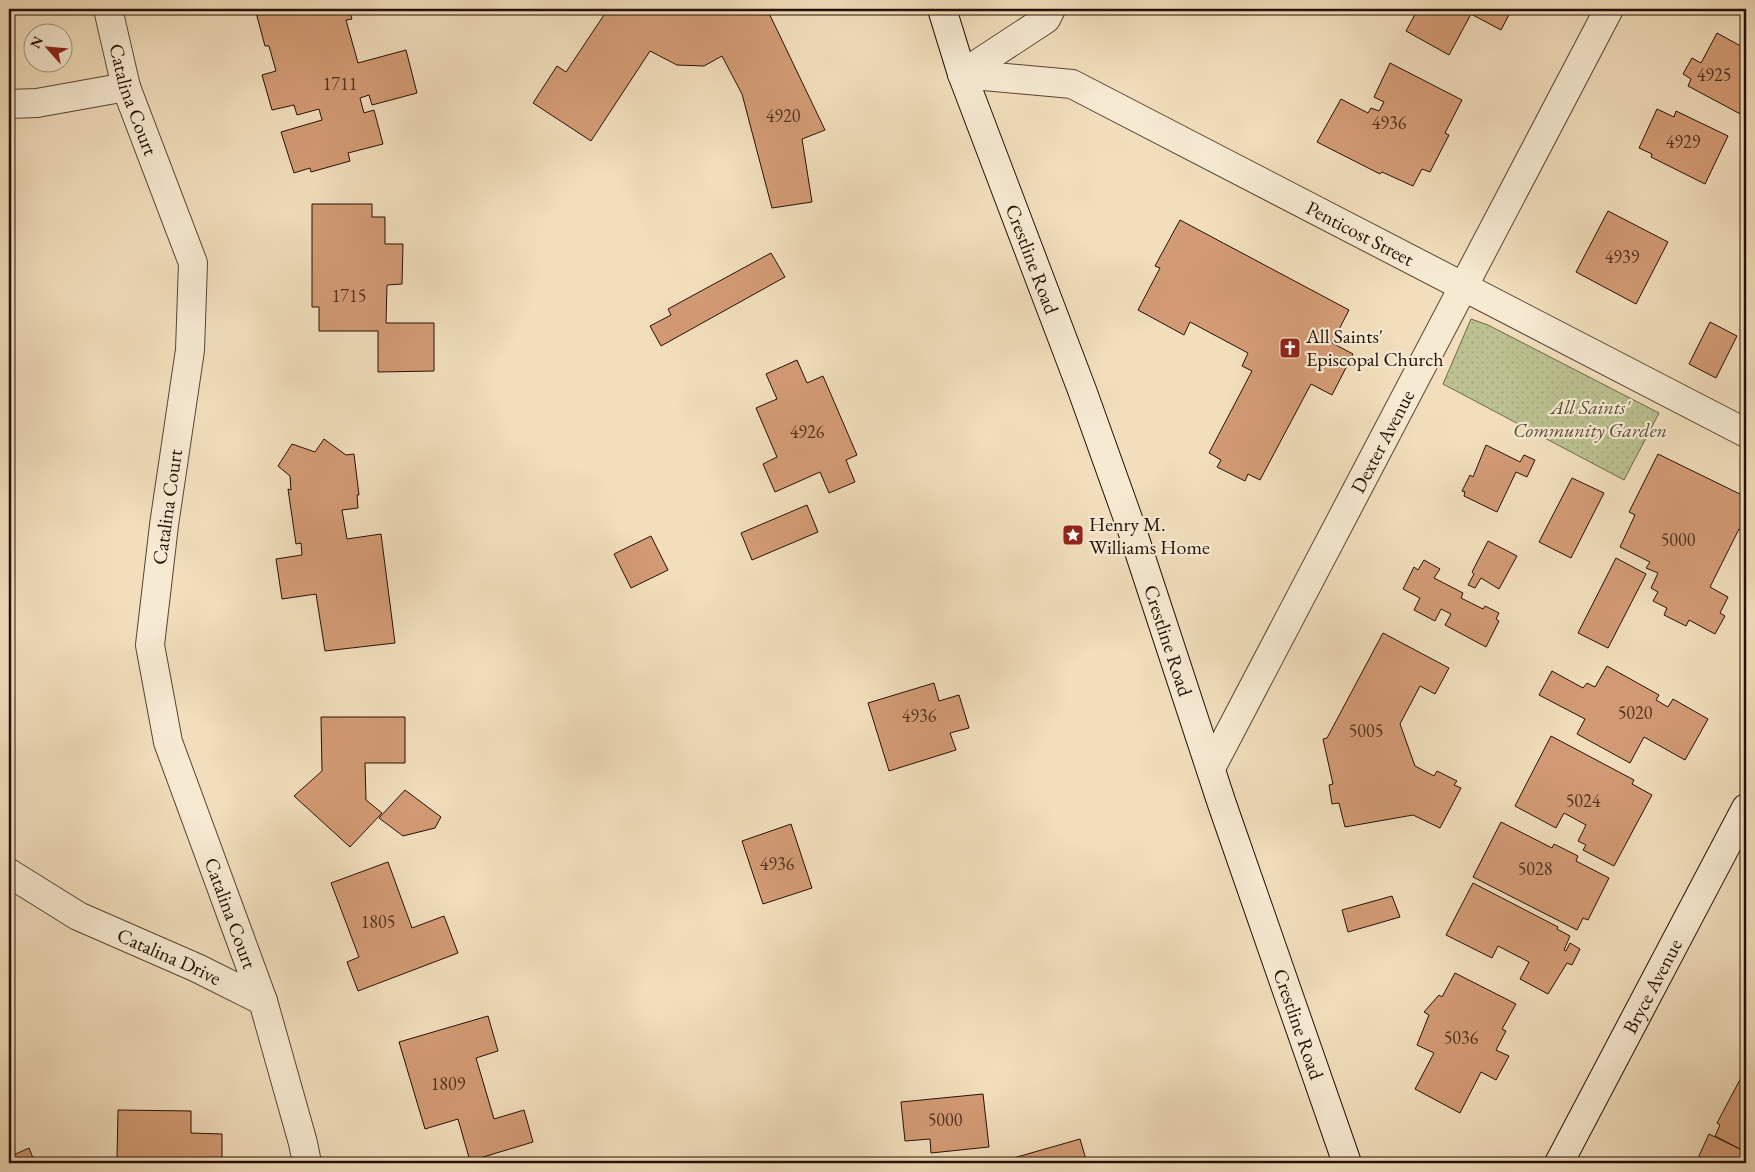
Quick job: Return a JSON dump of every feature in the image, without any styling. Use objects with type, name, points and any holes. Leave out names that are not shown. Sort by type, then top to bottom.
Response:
[{"type":"street","name":"Catalina Court","points":[[108,9],[126,87],[193,263],[190,350],[164,525],[150,644],[168,742],[263,1001]]},
{"type":"street","name":"Crestline Road","points":[[942,9],[962,74],[1082,390],[1131,527],[1211,768],[1347,1163]]},
{"type":"street","points":[[962,74],[1046,19],[1051,9]]},
{"type":"street","name":"Dexter Avenue","points":[[1211,768],[1609,9]]},
{"type":"street","name":"Penticost Street","points":[[962,74],[1072,84],[1746,433]]},
{"type":"street","points":[[9,104],[37,103],[126,87]]},
{"type":"street","name":"Bryce Avenue","points":[[1559,1163],[1746,808]]},
{"type":"street","name":"Catalina Drive","points":[[9,872],[78,916],[197,968],[263,1001]]},
{"type":"street","points":[[263,1001],[304,1143],[307,1163]]},
{"type":"green space","name":"All Saints' Community Garden","points":[[1471,319],[1488,325],[1659,413],[1624,480],[1443,384]]},
{"type":"building","points":[[255,9],[302,9],[303,12],[316,9],[349,9],[352,19],[346,20],[358,63],[406,50],[417,93],[372,105],[369,95],[360,98],[364,113],[374,110],[383,144],[348,153],[350,161],[311,172],[310,168],[294,173],[281,132],[322,120],[319,109],[297,115],[294,105],[272,110],[262,75],[276,71],[269,46],[265,46]]},
{"type":"building","points":[[608,9],[767,9],[825,130],[802,139],[812,202],[772,208],[742,94],[722,56],[704,66],[677,65],[650,51],[591,141],[533,103],[557,66],[566,72]]},
{"type":"building","points":[[1231,9],[1245,9],[1242,15]]},
{"type":"building","points":[[1418,9],[1512,9],[1501,30],[1471,14],[1449,55],[1406,31]]},
{"type":"building","points":[[1717,33],[1746,49],[1746,71],[1744,75],[1746,77],[1746,117],[1688,86],[1691,79],[1683,74],[1692,58],[1701,63]]},
{"type":"building","points":[[1390,63],[1462,100],[1445,133],[1449,135],[1430,172],[1422,169],[1413,186],[1382,172],[1380,174],[1317,142],[1341,99],[1368,113],[1371,108],[1379,111],[1384,102],[1374,97]]},
{"type":"building","points":[[1657,109],[1674,117],[1676,111],[1728,136],[1705,184],[1651,157],[1652,154],[1639,148]]},
{"type":"building","points":[[312,204],[372,204],[372,217],[385,217],[385,244],[403,244],[402,284],[387,285],[386,323],[434,323],[434,371],[378,372],[378,331],[319,331],[319,307],[312,307]]},
{"type":"building","points":[[1608,211],[1668,242],[1636,304],[1576,272]]},
{"type":"building","name":"All Saints' Episcopal Church","points":[[1180,220],[1349,310],[1332,343],[1353,354],[1332,395],[1311,384],[1260,480],[1248,474],[1245,481],[1217,467],[1221,460],[1209,453],[1252,371],[1242,366],[1248,353],[1190,322],[1184,335],[1138,310],[1160,268],[1155,266]]},
{"type":"building","points":[[771,253],[785,277],[661,346],[650,326],[671,315],[668,309]]},
{"type":"building","points":[[1710,322],[1737,336],[1716,378],[1689,364]]},
{"type":"building","points":[[797,360],[807,383],[823,376],[857,455],[846,460],[855,482],[829,493],[820,472],[775,492],[763,464],[777,457],[756,408],[777,399],[766,374]]},
{"type":"building","points":[[324,439],[346,455],[354,454],[359,495],[357,495],[358,508],[342,510],[347,539],[381,534],[395,643],[325,651],[316,594],[282,599],[276,559],[302,555],[301,543],[296,544],[288,489],[291,490],[290,476],[278,466],[292,444],[315,452]]},
{"type":"building","points":[[1486,445],[1520,462],[1524,455],[1535,460],[1527,477],[1516,472],[1497,512],[1464,496],[1465,492],[1462,491],[1470,475],[1473,477]]},
{"type":"building","points":[[1658,454],[1746,497],[1746,533],[1739,529],[1710,587],[1728,597],[1720,613],[1725,616],[1715,634],[1689,620],[1686,626],[1664,615],[1667,608],[1653,601],[1658,592],[1651,588],[1658,573],[1646,568],[1650,562],[1620,547],[1635,515],[1629,512]]},
{"type":"building","points":[[1572,478],[1604,493],[1571,558],[1539,542]]},
{"type":"building","points":[[807,505],[818,532],[752,560],[741,533]]},
{"type":"building","points":[[651,536],[668,570],[631,588],[614,554]]},
{"type":"building","points":[[1488,541],[1517,556],[1499,589],[1481,578],[1475,588],[1468,585],[1474,574],[1472,572]]},
{"type":"building","points":[[1616,558],[1646,574],[1608,648],[1578,633]]},
{"type":"building","points":[[1424,560],[1440,569],[1434,578],[1463,593],[1461,598],[1483,609],[1485,606],[1499,613],[1496,619],[1499,621],[1486,647],[1445,625],[1451,614],[1441,609],[1435,621],[1414,610],[1420,598],[1403,589],[1414,567],[1418,570]]},
{"type":"building","points":[[1383,633],[1449,668],[1435,694],[1420,686],[1400,724],[1415,766],[1434,776],[1437,771],[1457,781],[1454,785],[1461,788],[1440,828],[1413,815],[1345,827],[1339,803],[1332,804],[1329,785],[1333,784],[1323,739],[1327,738]]},
{"type":"building","points":[[1607,666],[1659,695],[1656,700],[1668,707],[1673,699],[1708,719],[1685,760],[1644,737],[1630,763],[1577,734],[1585,719],[1539,695],[1552,671],[1583,688],[1587,683],[1595,687]]},
{"type":"building","points":[[934,683],[939,701],[959,695],[969,728],[950,733],[956,750],[889,771],[868,703]]},
{"type":"building","points":[[321,717],[405,717],[405,763],[365,763],[366,800],[382,813],[350,847],[294,796],[322,771]]},
{"type":"building","points":[[1551,736],[1634,780],[1632,784],[1652,795],[1614,866],[1583,850],[1586,845],[1578,841],[1586,825],[1564,813],[1556,828],[1515,806]]},
{"type":"building","points":[[405,790],[441,817],[435,828],[403,836],[379,818]]},
{"type":"building","points":[[1501,822],[1552,848],[1554,844],[1578,856],[1576,861],[1609,878],[1588,920],[1583,918],[1577,930],[1473,877]]},
{"type":"building","points":[[791,824],[812,888],[763,904],[742,841]]},
{"type":"building","points":[[388,862],[412,928],[444,916],[458,953],[358,991],[347,962],[359,957],[331,883]]},
{"type":"building","points":[[1473,883],[1558,927],[1557,929],[1570,936],[1564,950],[1566,951],[1570,943],[1580,949],[1572,965],[1567,963],[1548,994],[1520,979],[1529,962],[1498,946],[1492,958],[1446,935]]},
{"type":"building","points":[[1392,896],[1400,917],[1348,932],[1342,910]]},
{"type":"building","points":[[1455,973],[1516,1004],[1502,1029],[1506,1031],[1496,1050],[1509,1056],[1496,1080],[1481,1072],[1460,1113],[1415,1089],[1434,1053],[1417,1045],[1429,1015],[1424,1012],[1439,995],[1442,997]]},
{"type":"building","points":[[488,1016],[498,1051],[476,1058],[494,1119],[524,1110],[533,1142],[470,1161],[458,1119],[425,1129],[399,1042]]},
{"type":"building","points":[[1744,1072],[1746,1073],[1746,1152],[1715,1136],[1720,1125],[1717,1123]]},
{"type":"building","points":[[983,1094],[989,1147],[931,1153],[930,1139],[905,1141],[901,1102]]},
{"type":"building","points":[[118,1110],[191,1111],[191,1133],[222,1134],[222,1163],[185,1163],[185,1158],[117,1158]]},
{"type":"building","points":[[1709,1134],[1746,1152],[1746,1163],[1708,1163],[1698,1158]]},
{"type":"building","points":[[1080,1139],[1087,1163],[996,1163]]},
{"type":"building","points":[[29,1148],[35,1163],[9,1163],[9,1157]]},
{"type":"place","name":"All Saints' Episcopal Church","points":[[1290,348]]},
{"type":"place","name":"Henry M. Williams Home","points":[[1073,535]]}]
